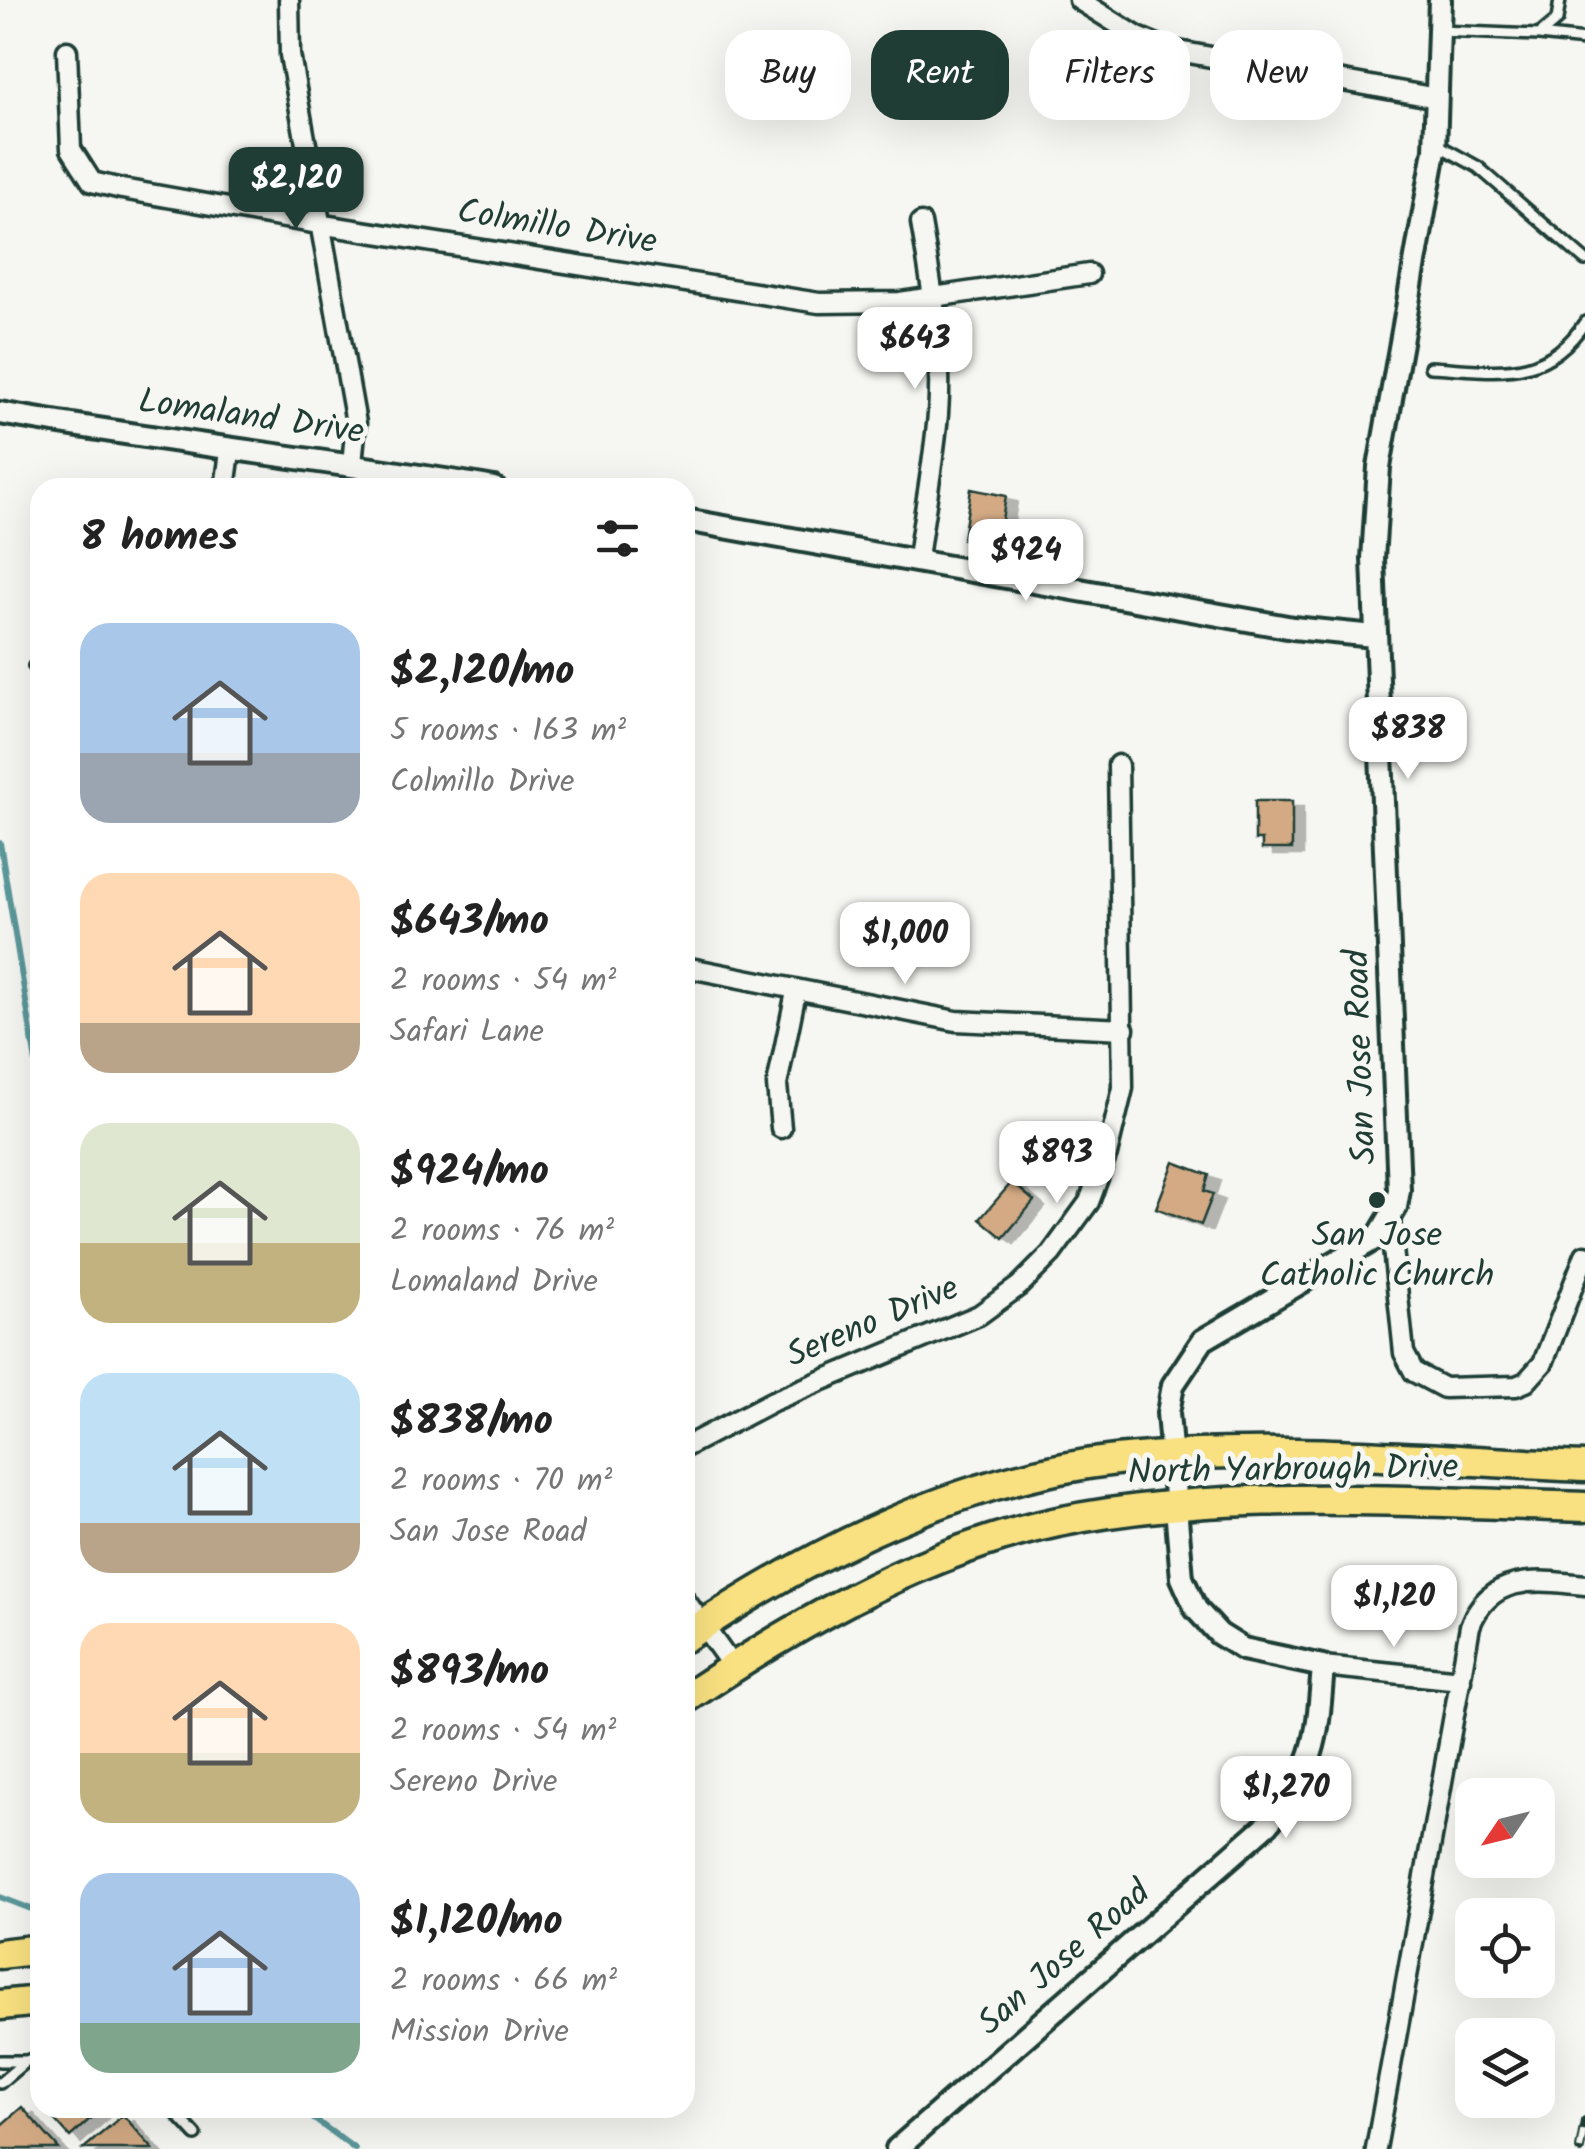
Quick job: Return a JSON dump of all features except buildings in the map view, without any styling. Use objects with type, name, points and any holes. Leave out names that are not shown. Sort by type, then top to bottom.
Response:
[{"type":"main road","name":"North Yarbrough Drive","points":[[695,1630],[807,1562],[885,1525],[958,1498],[1111,1460],[1170,1455],[1310,1454],[1585,1466]]},
{"type":"main road","name":"North Yarbrough Drive","points":[[695,1692],[808,1621],[966,1550],[1030,1528],[1174,1506],[1585,1507]]},
{"type":"main road","points":[[0,1954],[30,1950]]},
{"type":"main road","points":[[0,2005],[30,2002]]},
{"type":"street","points":[[288,0],[290,55],[356,424],[352,464]]},
{"type":"street","points":[[1078,0],[1125,30],[1167,48],[1437,98]]},
{"type":"street","name":"San Jose Road","points":[[1390,1220],[1399,1190],[1372,559],[1378,467],[1436,144],[1440,0]]},
{"type":"street","name":"Colmillo Drive","points":[[67,51],[71,149],[92,182],[318,224],[819,303],[859,306],[1089,274]]},
{"type":"street","points":[[918,559],[938,415],[934,296],[920,223]]},
{"type":"street","name":"Lomaland Drive","points":[[0,412],[230,452],[352,464],[435,478]]},
{"type":"street","points":[[226,478],[230,452]]},
{"type":"street","points":[[695,522],[1293,628],[1374,636]]},
{"type":"street","name":"Sereno Drive","points":[[695,1442],[773,1401],[979,1315],[1019,1286],[1051,1254],[1089,1202],[1123,1088],[1118,765]]},
{"type":"street","points":[[695,970],[956,1021],[1124,1029]]},
{"type":"street","points":[[781,1128],[777,1085],[796,992]]},
{"type":"street","points":[[1390,1220],[1404,1353],[1414,1372],[1444,1388],[1516,1386],[1535,1374],[1585,1255]]},
{"type":"street","points":[[1390,1220],[1378,1237],[1362,1248],[1203,1340],[1173,1385],[1168,1414],[1182,1578],[1207,1623],[1244,1649],[1323,1666],[1461,1680]]},
{"type":"street","points":[[1376,2149],[1470,1626],[1488,1596],[1509,1583],[1536,1579],[1585,1585]]},
{"type":"street","points":[[695,1633],[732,1667]]},
{"type":"street","name":"San Jose Road","points":[[897,2149],[1268,1824],[1308,1770],[1316,1747],[1323,1666]]},
{"type":"lane","points":[[1539,35],[1557,20],[1560,0]]},
{"type":"lane","points":[[1439,31],[1585,40]]},
{"type":"lane","points":[[1436,144],[1478,166],[1585,260]]},
{"type":"lane","points":[[1430,367],[1512,371],[1536,367],[1559,353],[1585,322]]},
{"type":"lane","points":[[0,2061],[30,2060]]},
{"type":"lane","points":[[0,2083],[26,2061]]},
{"type":"lane","points":[[180,2118],[196,2135]]},
{"type":"waterway","points":[[0,843],[30,1026]]},
{"type":"waterway","points":[[0,1897],[30,1909]]},
{"type":"waterway","points":[[313,2118],[355,2149]]},
{"type":"railway","points":[[1580,2149],[1585,2121]]},
{"type":"place","name":"San Jose Catholic Church","points":[[1377,1200]]}]
